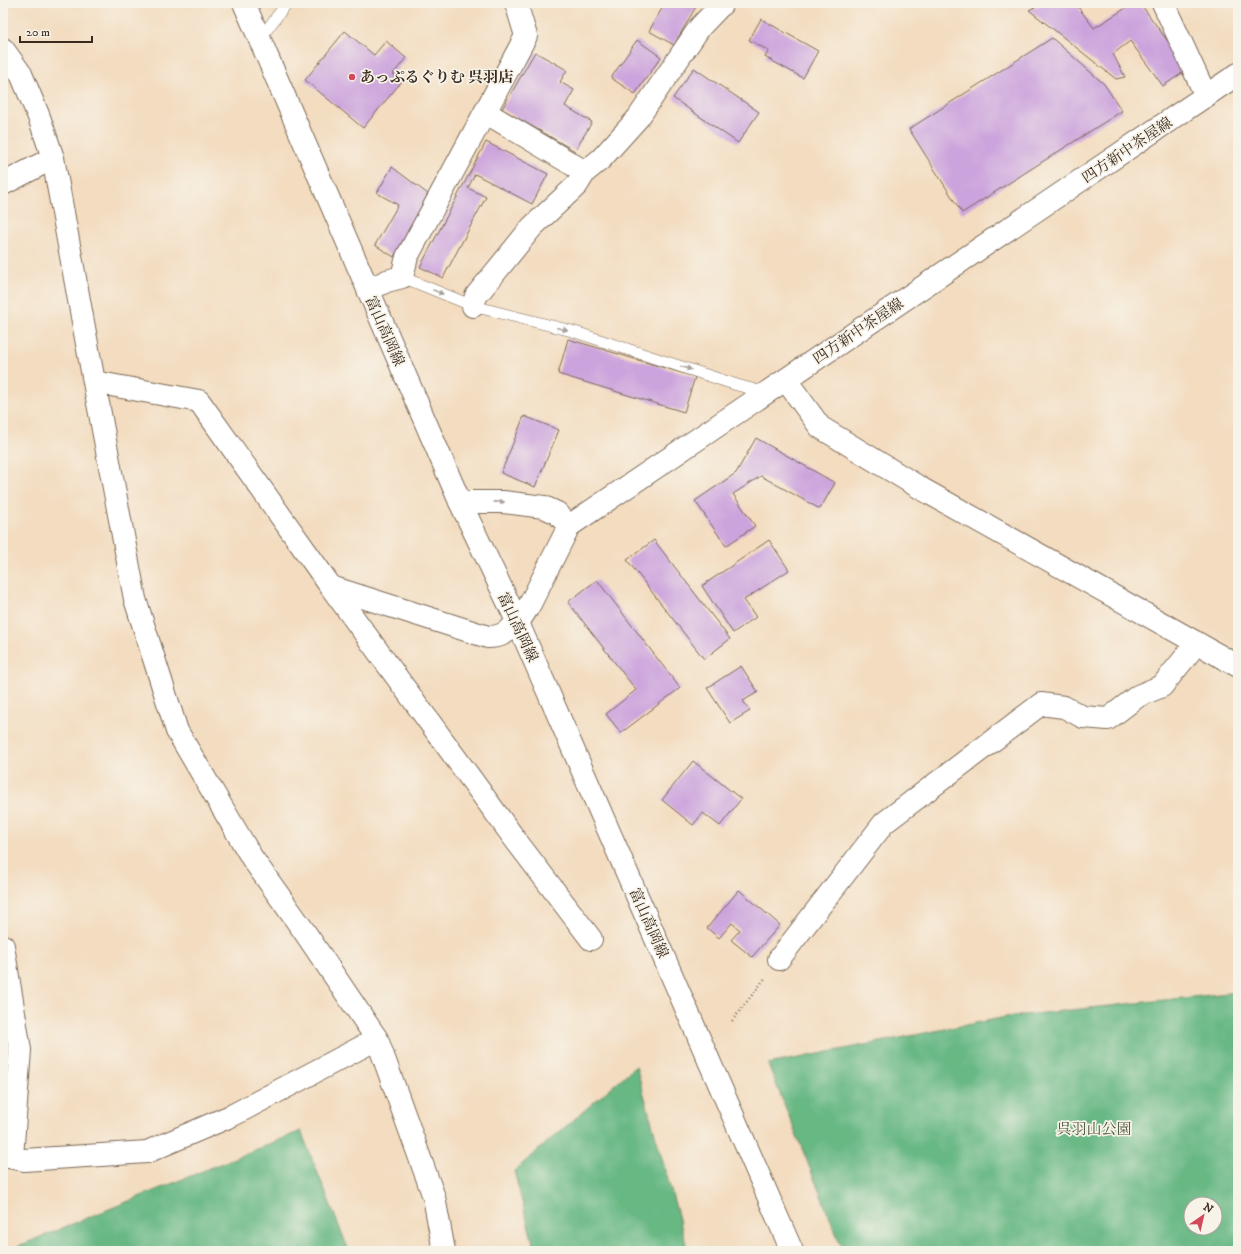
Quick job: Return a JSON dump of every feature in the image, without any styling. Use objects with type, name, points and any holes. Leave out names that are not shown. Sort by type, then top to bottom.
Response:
[{"type":"street","name":"富山高岡線","points":[[244,3],[460,502],[518,624],[792,1251]]},
{"type":"street","points":[[368,290],[387,281],[402,277],[407,257],[526,36],[516,3]]},
{"type":"street","points":[[473,306],[476,296],[532,228],[577,186],[585,172],[601,159],[638,118],[700,27],[723,3]]},
{"type":"street","points":[[1164,3],[1206,96]]},
{"type":"street","points":[[3,49],[21,74],[39,117],[53,158],[135,599],[177,731],[252,858],[304,931],[377,1039],[434,1197],[444,1251]]},
{"type":"street","name":"四方新中茶屋線","points":[[518,624],[530,604],[569,526],[768,393],[1238,74]]},
{"type":"street","points":[[485,112],[585,172]]},
{"type":"street","points":[[3,184],[53,158]]},
{"type":"street","points":[[786,380],[820,427],[922,489],[1238,666]]},
{"type":"street","points":[[94,382],[199,401],[331,587],[514,838],[591,939]]},
{"type":"street","points":[[460,502],[503,502],[544,507],[557,513],[569,526]]},
{"type":"street","points":[[331,587],[488,637],[498,637],[518,624]]},
{"type":"street","points":[[779,959],[884,823],[1041,704],[1064,707],[1083,717],[1108,719],[1138,696],[1162,686],[1198,643]]},
{"type":"street","points":[[3,946],[20,1050],[7,1156],[24,1160],[147,1152],[233,1115],[377,1039]]},
{"type":"lane","points":[[259,40],[287,3]]},
{"type":"lane","points":[[402,277],[473,306],[572,331],[737,385],[768,393]]},
{"type":"path","points":[[732,1021],[779,959]]},
{"type":"green space","name":"呉羽山公園","points":[[1238,992],[1238,1251],[845,1251],[840,1243],[768,1064],[1006,1017]]},
{"type":"green space","points":[[636,1066],[688,1251],[535,1251],[514,1171]]},
{"type":"green space","points":[[301,1131],[349,1251],[6,1251]]},
{"type":"building","points":[[665,3],[698,3],[674,45],[649,31]]},
{"type":"building","points":[[1043,3],[1075,3],[1094,28],[1134,3],[1140,3],[1188,69],[1163,86],[1130,41],[1113,54],[1125,77],[1116,79],[1029,10]]},
{"type":"building","points":[[761,19],[818,51],[803,78],[765,57],[769,51],[749,40]]},
{"type":"building","name":"あっぷるぐりむ 呉羽店","points":[[345,31],[374,55],[386,41],[406,58],[393,74],[402,81],[363,128],[305,80]]},
{"type":"building","points":[[1052,38],[1104,84],[1122,111],[962,213],[909,129]]},
{"type":"building","points":[[637,40],[661,57],[635,94],[611,78]]},
{"type":"building","points":[[535,52],[567,70],[560,82],[574,90],[565,106],[592,122],[575,151],[502,109]]},
{"type":"building","points":[[694,68],[759,112],[738,143],[673,98]]},
{"type":"building","points":[[486,142],[548,174],[532,204],[475,174],[468,188],[486,197],[443,278],[420,267]]},
{"type":"building","points":[[392,167],[428,194],[394,257],[375,245],[398,205],[377,193]]},
{"type":"building","points":[[568,339],[695,377],[684,412],[558,374]]},
{"type":"building","points":[[524,416],[559,430],[535,487],[501,473]]},
{"type":"building","points":[[756,438],[835,483],[820,509],[761,476],[733,494],[755,526],[726,546],[695,501],[736,473]]},
{"type":"building","points":[[654,540],[730,639],[704,659],[627,560]]},
{"type":"building","points":[[769,540],[789,570],[744,600],[756,617],[733,633],[702,586]]},
{"type":"building","points":[[597,580],[680,688],[621,733],[606,714],[636,690],[568,602]]},
{"type":"building","points":[[741,666],[758,692],[743,701],[750,711],[730,723],[707,688]]},
{"type":"building","points":[[693,761],[741,799],[720,826],[703,813],[693,825],[662,800]]},
{"type":"building","points":[[739,890],[780,925],[752,957],[731,940],[740,930],[732,923],[719,938],[707,928]]},
{"type":"place","name":"あっぷるぐりむ 呉羽店","points":[[352,77]]}]
